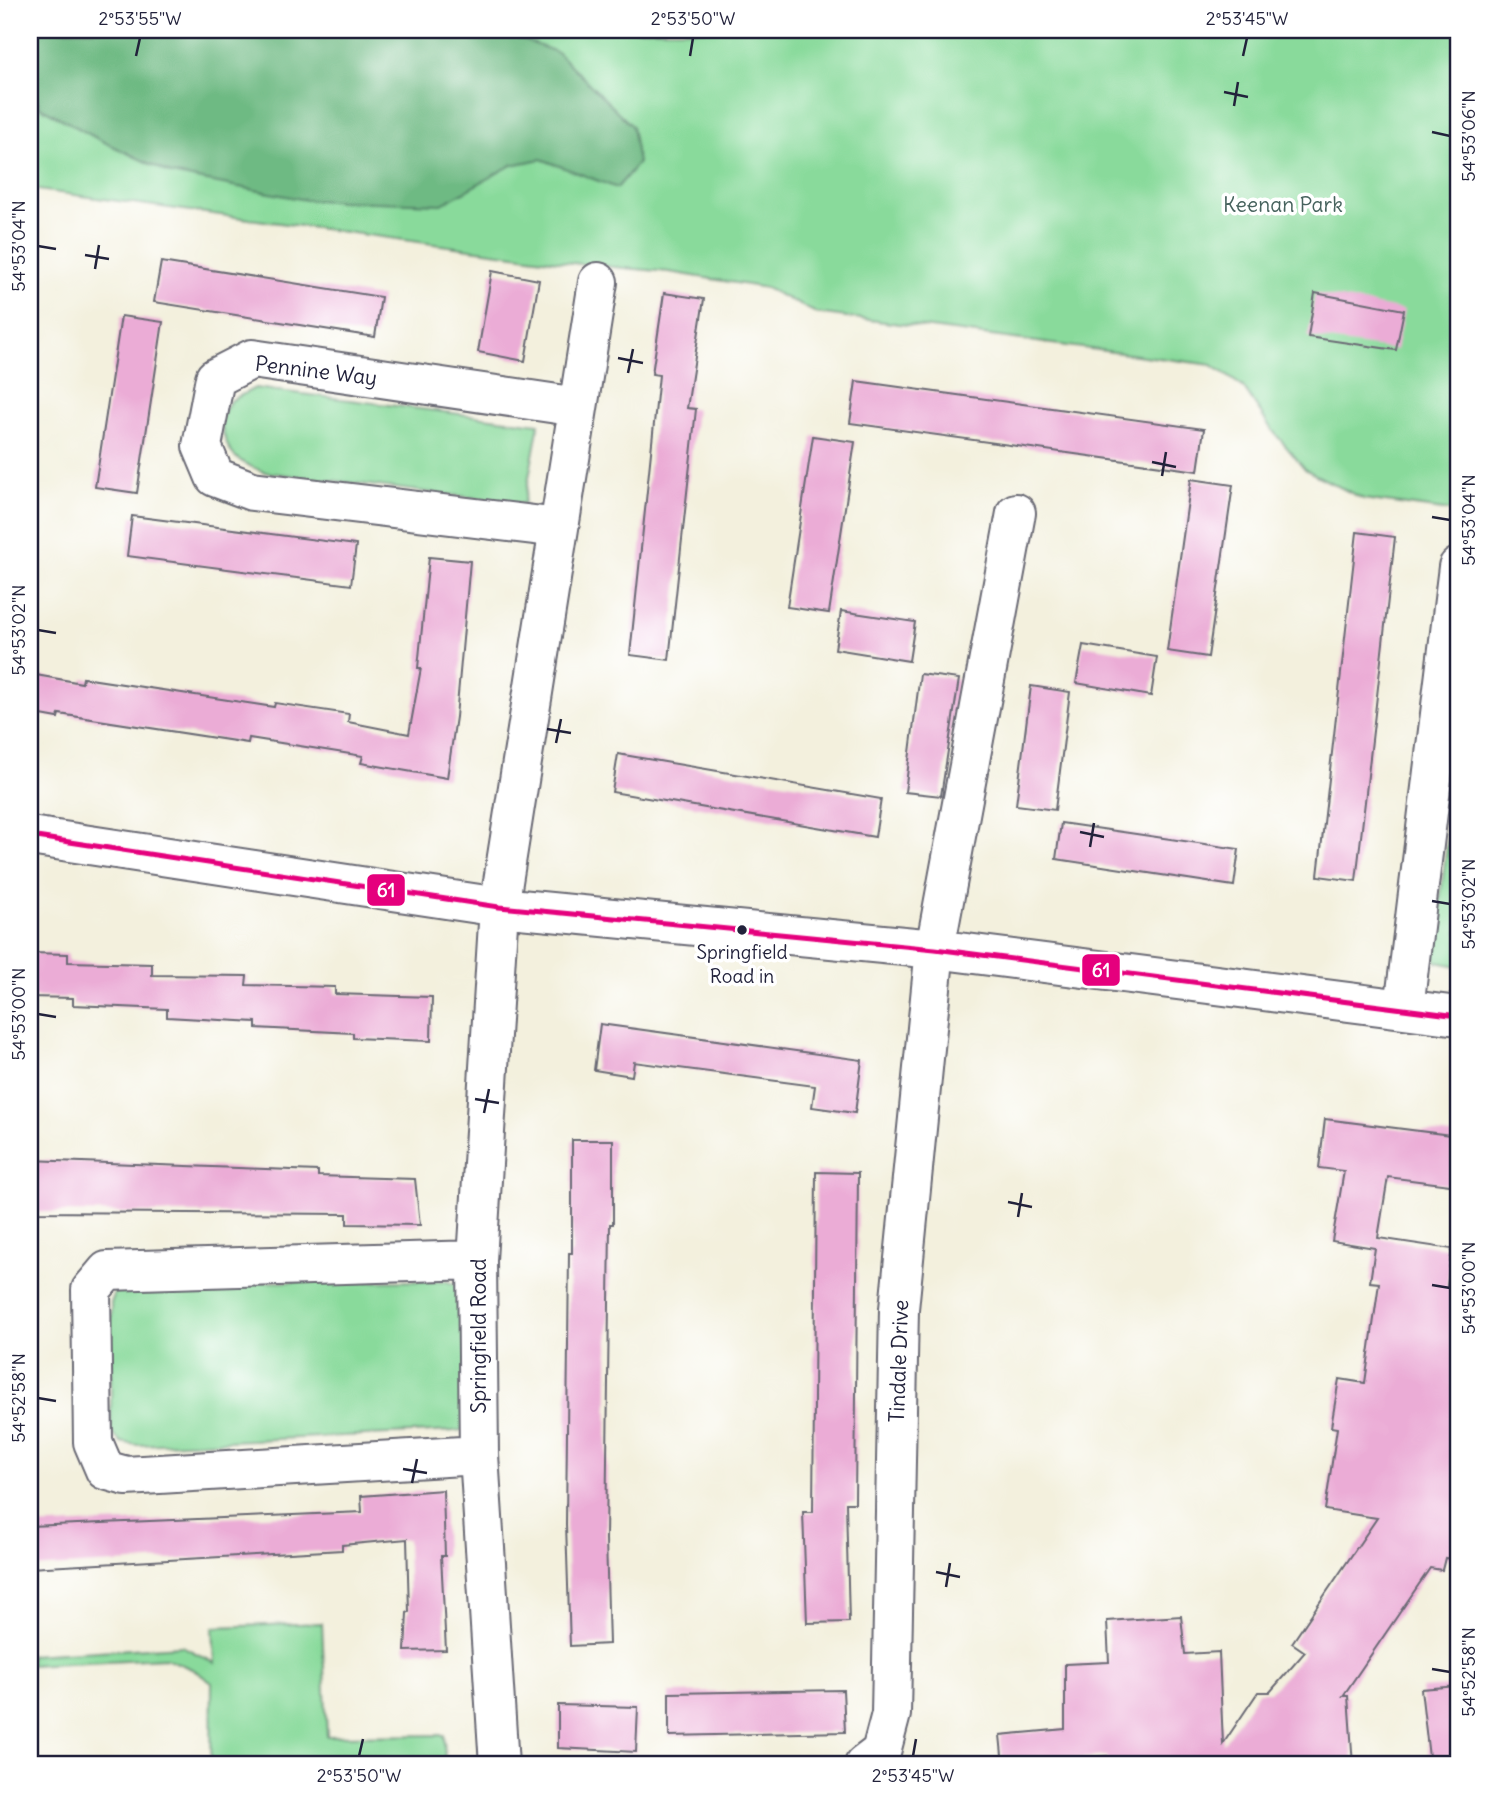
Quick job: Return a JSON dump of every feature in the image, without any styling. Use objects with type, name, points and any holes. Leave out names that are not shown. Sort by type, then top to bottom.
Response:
[{"type":"street","name":"Springfield Road","points":[[499,1765],[479,1454],[477,1261],[499,906],[598,282]]},
{"type":"street","name":"Pennine Way","points":[[559,528],[252,491],[215,477],[202,446],[215,378],[252,359],[578,407]]},
{"type":"street","name":"Tindale Drive","points":[[879,1761],[891,1714],[899,1309],[935,948],[1016,513]]},
{"type":"street","points":[[1404,1008],[1458,567]]},
{"type":"street","points":[[30,836],[499,906],[935,948],[1458,1016]]},
{"type":"street","points":[[477,1261],[107,1271],[91,1290],[93,1442],[105,1470],[126,1476],[479,1454]]},
{"type":"green space","name":"Keenan Park","points":[[30,30],[1458,30],[1458,512],[1363,499],[1306,470],[1272,430],[1243,387],[1212,365],[816,313],[766,288],[669,272],[580,264],[30,189]]},
{"type":"green space","points":[[30,30],[496,30],[557,52],[632,126],[638,163],[617,188],[541,159],[512,165],[442,204],[306,200],[171,174],[40,107],[30,83]]},
{"type":"green space","points":[[255,388],[539,424],[524,504],[264,472],[253,468],[233,454],[225,440],[220,420],[230,401]]},
{"type":"green space","points":[[1458,760],[1458,966],[1437,962],[1433,955]]},
{"type":"green space","points":[[446,1281],[467,1289],[474,1426],[457,1431],[137,1445],[121,1442],[111,1432],[111,1303],[116,1290],[128,1283]]},
{"type":"green space","points":[[322,1623],[327,1736],[444,1735],[445,1765],[211,1765],[212,1683],[194,1670],[166,1658],[30,1665],[30,1655],[182,1646],[215,1663],[213,1627]]},
{"type":"building","points":[[161,262],[381,297],[375,337],[154,302]]},
{"type":"building","points":[[492,271],[539,280],[525,361],[478,352]]},
{"type":"building","points":[[664,293],[704,299],[687,408],[696,409],[669,660],[630,655],[659,375],[652,374]]},
{"type":"building","points":[[1315,293],[1404,310],[1396,350],[1308,337]]},
{"type":"building","points":[[121,316],[163,322],[137,493],[95,487]]},
{"type":"building","points":[[856,381],[1204,429],[1198,471],[850,423]]},
{"type":"building","points":[[813,436],[855,442],[829,613],[787,607]]},
{"type":"building","points":[[1191,479],[1233,485],[1208,657],[1167,651]]},
{"type":"building","points":[[132,516],[356,545],[351,585],[127,556]]},
{"type":"building","points":[[1357,532],[1395,537],[1356,881],[1318,876]]},
{"type":"building","points":[[429,557],[470,561],[456,717],[447,778],[361,763],[363,756],[249,738],[248,743],[59,714],[58,718],[30,713],[30,674],[82,683],[83,678],[274,707],[275,703],[349,714],[348,722],[409,734],[421,668],[418,668]]},
{"type":"building","points":[[841,611],[915,622],[909,661],[835,649]]},
{"type":"building","points":[[1083,645],[1157,657],[1151,696],[1076,683]]},
{"type":"building","points":[[920,674],[959,679],[941,796],[905,792]]},
{"type":"building","points":[[1031,686],[1070,692],[1055,810],[1016,805]]},
{"type":"building","points":[[618,754],[881,799],[875,837],[612,792]]},
{"type":"building","points":[[1061,823],[1239,849],[1234,886],[1056,859]]},
{"type":"building","points":[[30,953],[68,954],[68,962],[152,964],[152,975],[247,976],[246,985],[335,987],[335,994],[432,997],[431,1041],[353,1038],[353,1033],[256,1028],[256,1022],[167,1017],[167,1009],[73,1005],[73,998],[30,997]]},
{"type":"building","points":[[600,1024],[862,1060],[855,1113],[812,1107],[815,1086],[634,1062],[632,1076],[594,1070]]},
{"type":"building","points":[[1325,1119],[1458,1136],[1458,1186],[1388,1177],[1378,1238],[1452,1249],[1447,1286],[1458,1287],[1458,1560],[1445,1558],[1442,1570],[1430,1568],[1343,1696],[1348,1696],[1353,1765],[1108,1765],[1107,1756],[1003,1765],[1000,1735],[1065,1729],[1065,1664],[1109,1662],[1107,1621],[1181,1616],[1185,1654],[1219,1652],[1223,1744],[1258,1692],[1270,1692],[1305,1652],[1292,1643],[1377,1518],[1325,1510],[1337,1428],[1331,1427],[1339,1379],[1365,1383],[1379,1283],[1370,1282],[1375,1248],[1332,1241],[1344,1171],[1319,1168]]},
{"type":"building","points":[[572,1140],[613,1140],[613,1224],[610,1224],[606,1539],[609,1644],[570,1646],[566,1524]]},
{"type":"building","points":[[30,1160],[318,1171],[318,1176],[415,1179],[420,1225],[347,1224],[347,1214],[30,1212]]},
{"type":"building","points":[[816,1172],[858,1173],[855,1503],[846,1503],[849,1622],[807,1623],[803,1512],[813,1512]]},
{"type":"building","points":[[443,1490],[445,1556],[441,1556],[446,1650],[405,1651],[409,1612],[407,1539],[342,1545],[342,1550],[30,1568],[30,1526],[362,1512],[361,1496]]},
{"type":"building","points":[[1458,1686],[1458,1754],[1429,1757],[1421,1689]]},
{"type":"building","points":[[843,1690],[845,1732],[669,1736],[669,1693]]},
{"type":"building","points":[[558,1705],[638,1707],[636,1752],[558,1748]]},
{"type":"transit line","name":"61","points":[[30,836],[499,907],[935,949],[1458,1016]]},
{"type":"place","name":"Springfield Road in","points":[[742,930]]}]
